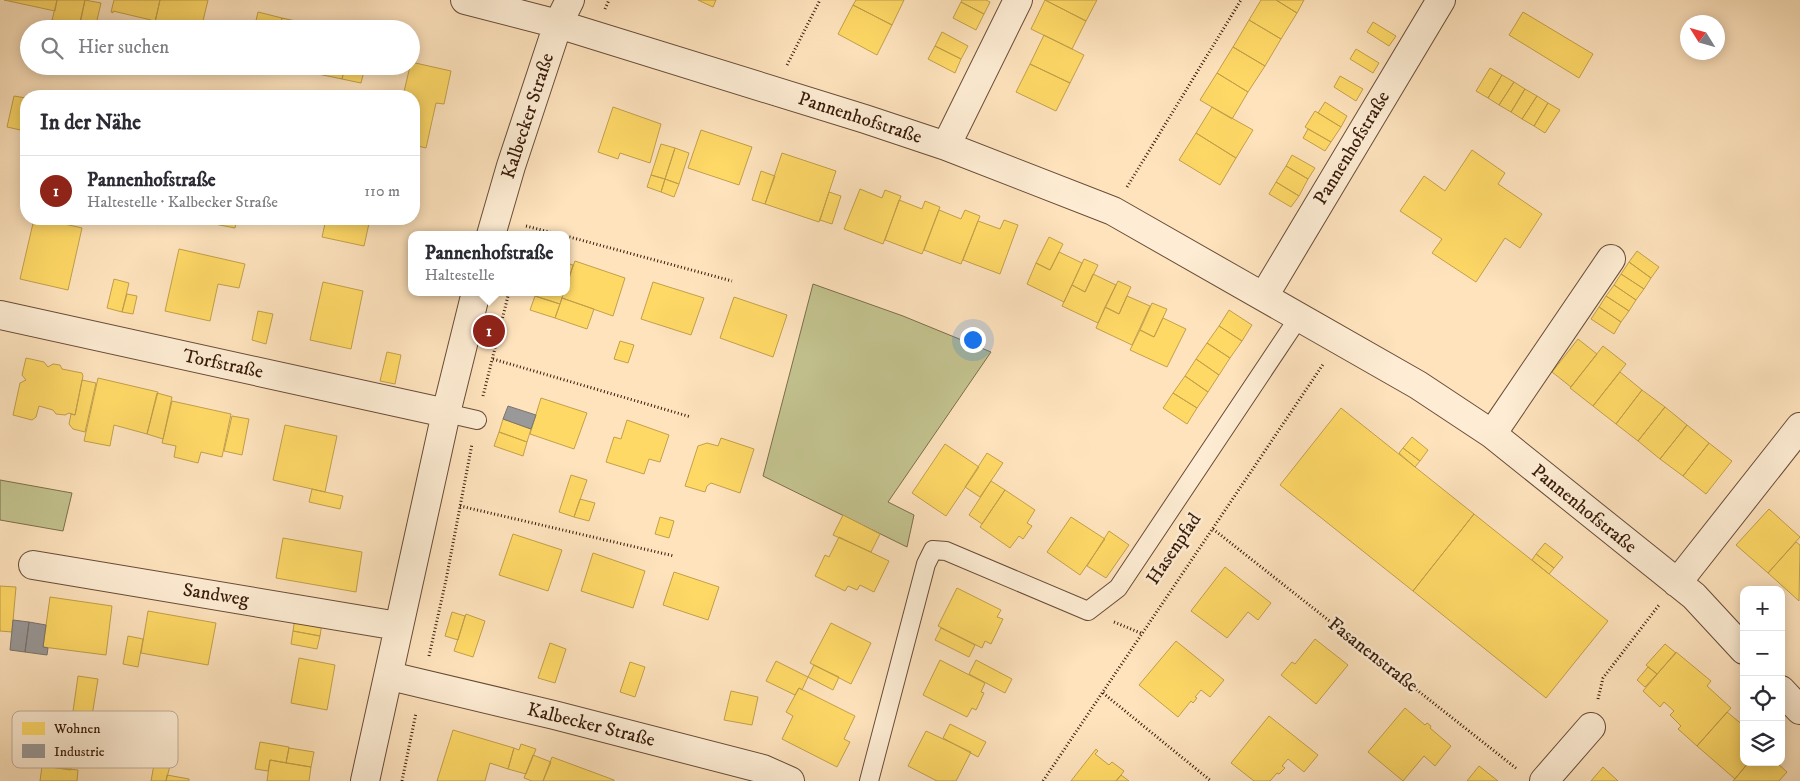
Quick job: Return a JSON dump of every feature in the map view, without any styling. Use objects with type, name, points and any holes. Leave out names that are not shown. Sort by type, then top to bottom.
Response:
[{"type":"street","name":"Pannenhofstraße","points":[[465,0],[558,24],[775,90],[946,146],[1113,211],[1418,385],[1492,434],[1694,596],[1740,646]]},
{"type":"street","name":"Kalbecker Straße","points":[[493,231],[511,166],[558,24],[570,0]]},
{"type":"street","name":"Pannenhofstraße","points":[[946,146],[1018,0]]},
{"type":"street","name":"Pannenhofstraße","points":[[1264,296],[1441,0]]},
{"type":"street","points":[[1492,434],[1611,259]]},
{"type":"street","points":[[365,781],[390,676],[398,626],[446,413],[475,296]]},
{"type":"street","name":"Torfstraße","points":[[0,315],[446,413]]},
{"type":"street","points":[[1677,583],[1800,427]]},
{"type":"street","name":"Sandweg","points":[[33,565],[398,626]]},
{"type":"street","name":"Kalbecker Straße","points":[[390,676],[422,682],[763,769],[790,781]]},
{"type":"street","points":[[1785,694],[1800,710]]},
{"type":"street","points":[[1544,781],[1591,727]]},
{"type":"lane","points":[[869,781],[926,564],[933,550],[946,551],[1088,611],[1118,588],[1299,317]]},
{"type":"lane","points":[[446,413],[477,420]]},
{"type":"path","points":[[592,35],[609,0]]},
{"type":"path","name":"Pannenhofstraße","points":[[775,90],[820,0]]},
{"type":"path","points":[[1113,211],[1241,0]]},
{"type":"path","points":[[525,231],[529,217]]},
{"type":"path","points":[[526,226],[545,231]]},
{"type":"path","points":[[570,237],[732,281]]},
{"type":"path","points":[[402,781],[477,420],[508,296]]},
{"type":"path","name":"Hasenpfad","points":[[1043,781],[1328,358],[1343,342]]},
{"type":"path","points":[[493,359],[691,417]]},
{"type":"path","points":[[460,506],[674,556]]},
{"type":"path","name":"Fasanenstraße","points":[[1213,529],[1518,770]]},
{"type":"path","points":[[1591,727],[1603,678],[1677,583]]},
{"type":"path","points":[[1103,693],[1211,781]]},
{"type":"green space","points":[[813,284],[903,316],[991,352],[888,502],[914,515],[907,547],[763,476]]},
{"type":"green space","points":[[0,480],[72,493],[63,531],[0,520]]},
{"type":"building: Wohnen","points":[[4,0],[57,0],[55,11]]},
{"type":"building: Wohnen","points":[[57,0],[85,0],[80,20],[52,20]]},
{"type":"building: Wohnen","points":[[85,0],[101,3],[97,20],[81,20]]},
{"type":"building: Wohnen","points":[[114,0],[160,0],[155,20],[111,12]]},
{"type":"building: Wohnen","points":[[160,0],[208,0],[203,20],[155,20]]},
{"type":"building: Wohnen","points":[[698,0],[716,0],[713,7]]},
{"type":"building: Wohnen","points":[[856,0],[904,0],[892,25],[853,5]]},
{"type":"building: Wohnen","points":[[962,0],[986,0],[990,2],[984,14],[961,2]]},
{"type":"building: Wohnen","points":[[1045,0],[1097,0],[1086,21]]},
{"type":"building: Wohnen","points":[[1045,0],[1086,21],[1072,49],[1031,29]]},
{"type":"building: Wohnen","points":[[1261,0],[1276,0],[1297,13],[1281,39],[1249,20]]},
{"type":"building: Wohnen","points":[[1276,0],[1304,0],[1297,13]]},
{"type":"building: Wohnen","points":[[961,2],[984,14],[976,30],[953,18]]},
{"type":"building: Wohnen","points":[[853,5],[892,25],[877,55],[838,34]]},
{"type":"building: Wohnen","points":[[258,12],[282,18],[281,20],[256,20]]},
{"type":"building: Wohnen","points":[[1523,12],[1593,54],[1579,78],[1509,35]]},
{"type":"building: Wohnen","points":[[1249,20],[1281,39],[1265,66],[1233,47]]},
{"type":"building: Wohnen","points":[[1373,22],[1396,36],[1389,46],[1367,32]]},
{"type":"building: Wohnen","points":[[942,32],[968,46],[961,59],[935,46]]},
{"type":"building: Wohnen","points":[[1044,35],[1084,55],[1070,83],[1030,64]]},
{"type":"building: Wohnen","points":[[935,46],[961,59],[955,73],[928,59]]},
{"type":"building: Wohnen","points":[[1233,47],[1265,66],[1248,92],[1217,73]]},
{"type":"building: Wohnen","points":[[1356,49],[1379,63],[1373,73],[1350,59]]},
{"type":"building: Wohnen","points":[[420,64],[451,71],[444,104],[436,103],[426,148],[420,146],[420,90],[404,90],[408,75],[420,75]]},
{"type":"building: Wohnen","points":[[1030,64],[1070,83],[1056,111],[1016,92]]},
{"type":"building: Wohnen","points":[[1490,68],[1502,75],[1488,98],[1476,91]]},
{"type":"building: Wohnen","points":[[1217,73],[1248,92],[1232,119],[1200,100]]},
{"type":"building: Wohnen","points":[[323,75],[343,75],[342,79]]},
{"type":"building: Wohnen","points":[[343,75],[363,75],[361,83],[342,79]]},
{"type":"building: Wohnen","points":[[1502,75],[1514,82],[1499,105],[1488,98]]},
{"type":"building: Wohnen","points":[[1340,76],[1363,89],[1356,101],[1334,87]]},
{"type":"building: Wohnen","points":[[1514,82],[1525,89],[1511,112],[1499,105]]},
{"type":"building: Wohnen","points":[[1525,89],[1537,96],[1522,119],[1511,112]]},
{"type":"building: Wohnen","points":[[14,96],[20,97],[20,130],[7,127]]},
{"type":"building: Wohnen","points":[[1537,96],[1548,103],[1534,126],[1522,119]]},
{"type":"building: Wohnen","points":[[1325,102],[1347,116],[1341,127],[1318,113]]},
{"type":"building: Wohnen","points":[[1548,103],[1560,110],[1545,133],[1534,126]]},
{"type":"building: Wohnen","points":[[613,107],[661,124],[650,163],[620,153],[618,159],[598,152]]},
{"type":"building: Wohnen","points":[[1212,107],[1253,130],[1236,158],[1196,133]]},
{"type":"building: Wohnen","points":[[1315,111],[1341,127],[1331,142],[1305,127]]},
{"type":"building: Wohnen","points":[[1308,129],[1331,142],[1325,151],[1303,138]]},
{"type":"building: Wohnen","points":[[701,130],[752,147],[739,185],[688,168]]},
{"type":"building: Wohnen","points":[[1196,133],[1236,158],[1220,185],[1179,160]]},
{"type":"building: Wohnen","points":[[661,144],[675,148],[665,179],[651,175]]},
{"type":"building: Wohnen","points":[[675,148],[689,153],[679,184],[665,179]]},
{"type":"building: Wohnen","points":[[1472,150],[1505,173],[1498,184],[1542,214],[1520,248],[1505,238],[1476,282],[1432,253],[1442,239],[1400,211],[1424,176],[1445,191]]},
{"type":"building: Wohnen","points":[[782,153],[836,171],[819,222],[765,204]]},
{"type":"building: Wohnen","points":[[1292,155],[1315,168],[1308,179],[1286,166]]},
{"type":"building: Wohnen","points":[[1286,166],[1308,179],[1299,196],[1276,182]]},
{"type":"building: Wohnen","points":[[761,171],[775,176],[765,204],[752,200]]},
{"type":"building: Wohnen","points":[[651,175],[665,179],[661,192],[647,187]]},
{"type":"building: Wohnen","points":[[665,179],[679,184],[674,197],[661,192]]},
{"type":"building: Wohnen","points":[[1276,182],[1299,196],[1291,207],[1269,194]]},
{"type":"building: Wohnen","points":[[860,189],[882,198],[885,190],[901,196],[883,244],[844,229]]},
{"type":"building: Wohnen","points":[[829,192],[841,196],[832,224],[820,220]]},
{"type":"building: Wohnen","points":[[899,200],[922,209],[925,201],[940,207],[922,254],[885,240]]},
{"type":"building: Wohnen","points":[[939,210],[961,219],[965,210],[980,216],[961,264],[924,250]]},
{"type":"building: Wohnen","points":[[1004,220],[1018,225],[1000,274],[963,260],[978,221],[1000,229]]},
{"type":"building: Wohnen","points":[[33,225],[69,225],[82,228],[68,290],[20,279]]},
{"type":"building: Wohnen","points":[[220,225],[236,225],[235,228]]},
{"type":"building: Wohnen","points":[[325,225],[369,225],[364,246],[322,237]]},
{"type":"building: Wohnen","points":[[1049,237],[1063,244],[1050,270],[1036,263]]},
{"type":"building: Wohnen","points":[[179,249],[245,264],[239,288],[218,284],[210,321],[165,311]]},
{"type":"building: Wohnen","points":[[1637,251],[1659,267],[1651,278],[1629,262]]},
{"type":"building: Wohnen","points":[[1059,252],[1082,263],[1064,302],[1027,284],[1036,263],[1050,270]]},
{"type":"building: Wohnen","points":[[1084,259],[1098,265],[1085,292],[1072,285]]},
{"type":"building: Wohnen","points":[[575,261],[625,278],[613,316],[562,298],[563,296],[570,296],[570,274]]},
{"type":"building: Wohnen","points":[[1629,262],[1651,278],[1644,289],[1621,274]]},
{"type":"building: Wohnen","points":[[570,264],[573,265],[570,276]]},
{"type":"building: Wohnen","points":[[1093,274],[1116,285],[1098,323],[1062,306],[1072,285],[1085,292]]},
{"type":"building: Wohnen","points":[[1621,274],[1644,289],[1636,300],[1614,285]]},
{"type":"building: Wohnen","points":[[114,279],[129,283],[122,312],[107,308]]},
{"type":"building: Wohnen","points":[[1118,281],[1131,287],[1119,314],[1105,307]]},
{"type":"building: Wohnen","points":[[323,282],[363,291],[351,349],[310,340]]},
{"type":"building: Wohnen","points":[[653,282],[704,298],[691,335],[641,319]]},
{"type":"building: Wohnen","points":[[1614,285],[1636,300],[1629,311],[1606,296]]},
{"type":"building: Wohnen","points":[[127,294],[137,296],[133,314],[122,312]]},
{"type":"building: Wohnen","points":[[535,296],[563,296],[560,304]]},
{"type":"building: Wohnen","points":[[535,296],[560,304],[555,318],[530,310]]},
{"type":"building: Wohnen","points":[[1127,296],[1150,306],[1132,345],[1096,328],[1105,307],[1119,314]]},
{"type":"building: Wohnen","points":[[1606,296],[1629,311],[1621,322],[1599,307]]},
{"type":"building: Wohnen","points":[[734,297],[787,315],[773,357],[720,338]]},
{"type":"building: Wohnen","points":[[562,298],[594,309],[587,329],[555,318]]},
{"type":"building: Wohnen","points":[[1152,303],[1167,309],[1154,337],[1140,330]]},
{"type":"building: Wohnen","points":[[1599,307],[1621,322],[1614,334],[1591,319]]},
{"type":"building: Wohnen","points":[[1229,310],[1252,325],[1242,341],[1219,326]]},
{"type":"building: Wohnen","points":[[258,311],[273,314],[266,344],[252,340]]},
{"type":"building: Wohnen","points":[[1163,318],[1186,329],[1167,367],[1130,350],[1140,330],[1154,337]]},
{"type":"building: Wohnen","points":[[1219,326],[1242,341],[1230,358],[1207,343]]},
{"type":"building: Wohnen","points":[[1578,339],[1597,354],[1571,387],[1552,372]]},
{"type":"building: Wohnen","points":[[620,341],[634,345],[628,363],[614,359]]},
{"type":"building: Wohnen","points":[[1207,343],[1230,358],[1219,375],[1196,359]]},
{"type":"building: Wohnen","points":[[1603,346],[1626,364],[1593,406],[1570,388]]},
{"type":"building: Wohnen","points":[[387,352],[401,355],[395,384],[380,381]]},
{"type":"building: Wohnen","points":[[26,358],[44,362],[48,367],[53,364],[60,365],[62,369],[82,373],[75,415],[69,413],[65,415],[56,414],[53,410],[39,406],[36,417],[32,420],[13,415],[20,383],[26,380],[22,375]]},
{"type":"building: Wohnen","points":[[1196,359],[1219,375],[1208,392],[1185,376]]},
{"type":"building: Wohnen","points":[[1620,372],[1642,390],[1616,424],[1593,406]]},
{"type":"building: Wohnen","points":[[1185,376],[1208,392],[1197,408],[1173,393]]},
{"type":"building: Wohnen","points":[[98,378],[158,392],[147,434],[114,425],[110,446],[84,441]]},
{"type":"building: Wohnen","points":[[82,380],[96,383],[85,432],[73,429],[69,424],[71,414],[75,415]]},
{"type":"building: Wohnen","points":[[1642,390],[1665,407],[1638,441],[1616,424]]},
{"type":"building: Wohnen","points":[[157,393],[172,397],[163,439],[147,434]]},
{"type":"building: Wohnen","points":[[1173,393],[1197,408],[1187,424],[1163,408]]},
{"type":"building: Wohnen","points":[[541,398],[587,413],[574,449],[530,434]]},
{"type":"building: Wohnen","points":[[172,401],[231,414],[222,457],[201,452],[198,463],[174,457],[176,446],[162,443]]},
{"type":"building: Wohnen","points":[[1665,407],[1687,425],[1660,459],[1638,441]]},
{"type":"building: Wohnen","points":[[1341,408],[1474,514],[1413,591],[1280,485]]},
{"type":"building: Wohnen","points":[[232,416],[249,419],[242,455],[224,451]]},
{"type":"building: Wohnen","points":[[503,419],[531,429],[527,442],[499,432]]},
{"type":"building: Wohnen","points":[[627,420],[669,435],[660,462],[649,459],[644,474],[606,462],[614,437],[621,439]]},
{"type":"building: Wohnen","points":[[285,425],[337,436],[325,492],[273,480]]},
{"type":"building: Wohnen","points":[[1687,425],[1709,443],[1683,476],[1660,459]]},
{"type":"building: Wohnen","points":[[499,432],[527,442],[523,456],[494,446]]},
{"type":"building: Wohnen","points":[[1412,437],[1428,450],[1420,461],[1403,448]]},
{"type":"building: Wohnen","points":[[721,438],[754,449],[740,493],[711,483],[707,486],[705,492],[685,486],[698,446],[707,443],[718,446]]},
{"type":"building: Wohnen","points":[[1709,443],[1732,461],[1706,494],[1683,476]]},
{"type":"building: Wohnen","points":[[945,444],[979,467],[946,516],[912,493]]},
{"type":"building: Wohnen","points":[[1403,448],[1420,461],[1415,467],[1399,453]]},
{"type":"building: Wohnen","points":[[987,453],[1003,463],[980,497],[965,487]]},
{"type":"building: Wohnen","points":[[571,475],[587,480],[574,517],[559,512]]},
{"type":"building: Wohnen","points":[[991,481],[1005,490],[982,524],[969,515]]},
{"type":"building: Wohnen","points":[[312,489],[343,496],[340,509],[309,502]]},
{"type":"building: Wohnen","points":[[1005,490],[1035,510],[1027,523],[1032,526],[1023,539],[1019,536],[1010,548],[980,527]]},
{"type":"building: Wohnen","points":[[580,499],[595,503],[589,521],[574,517]]},
{"type":"building: Wohnen","points":[[1769,509],[1800,537],[1768,573],[1736,545]]},
{"type":"building: Wohnen","points":[[1474,514],[1608,621],[1546,698],[1413,591]]},
{"type":"building: Wohnen","points":[[843,515],[880,534],[871,552],[833,535]]},
{"type":"building: Wohnen","points":[[660,517],[674,521],[669,538],[655,534]]},
{"type":"building: Wohnen","points":[[1071,517],[1105,539],[1080,575],[1047,552]]},
{"type":"building: Wohnen","points":[[1109,531],[1129,545],[1106,578],[1087,566]]},
{"type":"building: Wohnen","points":[[513,534],[562,550],[548,591],[499,575]]},
{"type":"building: Wohnen","points":[[839,537],[889,561],[874,592],[860,585],[857,590],[848,586],[845,591],[815,576],[825,555],[829,557]]},
{"type":"building: Wohnen","points":[[283,538],[362,552],[356,592],[276,578]]},
{"type":"building: Wohnen","points":[[1796,542],[1800,545],[1799,601],[1785,588],[1785,586],[1782,586],[1768,573]]},
{"type":"building: Wohnen","points":[[1545,543],[1563,557],[1554,568],[1536,554]]},
{"type":"building: Wohnen","points":[[593,553],[645,571],[633,608],[581,591]]},
{"type":"building: Wohnen","points":[[1536,554],[1554,568],[1549,574],[1532,560]]},
{"type":"building: Wohnen","points":[[1225,567],[1271,603],[1258,620],[1248,612],[1227,638],[1191,611]]},
{"type":"building: Wohnen","points":[[674,572],[719,587],[708,620],[663,605]]},
{"type":"building: Wohnen","points":[[0,586],[16,587],[12,632],[0,631]]},
{"type":"building: Wohnen","points":[[957,588],[1001,610],[997,617],[1003,619],[991,644],[985,641],[982,648],[938,626]]},
{"type":"building: Wohnen","points":[[50,597],[112,606],[106,655],[43,647]]},
{"type":"building: Wohnen","points":[[148,611],[216,623],[208,665],[141,653]]},
{"type":"building: Wohnen","points":[[452,612],[465,616],[458,640],[445,636]]},
{"type":"building: Wohnen","points":[[466,614],[485,621],[473,657],[454,651]]},
{"type":"building: Wohnen","points":[[295,618],[322,623],[320,636],[293,631]]},
{"type":"building: Wohnen","points":[[831,623],[871,643],[851,684],[810,663]]},
{"type":"building: Wohnen","points":[[941,628],[975,645],[969,657],[935,640]]},
{"type":"building: Wohnen","points":[[293,631],[320,636],[317,649],[291,644]]},
{"type":"building: Wohnen","points":[[128,636],[143,639],[138,667],[123,664]]},
{"type":"building: Wohnen","points":[[1315,639],[1348,665],[1316,704],[1281,675],[1292,662],[1295,664]]},
{"type":"building: Wohnen","points":[[1176,641],[1224,680],[1210,697],[1201,690],[1193,703],[1191,701],[1178,717],[1139,685]]},
{"type":"building: Wohnen","points":[[550,643],[566,649],[555,683],[538,678]]},
{"type":"building: Wohnen","points":[[1665,644],[1676,653],[1657,674],[1646,665]]},
{"type":"building: Wohnen","points":[[1676,652],[1711,681],[1707,686],[1731,708],[1697,746],[1678,729],[1681,726],[1670,715],[1674,711],[1664,702],[1660,707],[1643,691]]},
{"type":"building: Wohnen","points":[[299,658],[335,665],[327,710],[291,703]]},
{"type":"building: Wohnen","points":[[940,660],[985,683],[981,692],[984,693],[976,710],[972,708],[967,717],[923,695]]},
{"type":"building: Wohnen","points":[[976,660],[1012,679],[1005,693],[969,674]]},
{"type":"building: Wohnen","points":[[776,661],[808,677],[802,690],[799,688],[795,695],[766,681]]},
{"type":"building: Wohnen","points":[[630,662],[645,667],[635,697],[620,692]]},
{"type":"building: Wohnen","points":[[814,665],[839,677],[833,690],[808,677]]},
{"type":"building: Wohnen","points":[[1648,667],[1657,674],[1645,687],[1637,680]]},
{"type":"building: Wohnen","points":[[78,676],[98,679],[93,711],[73,711]]},
{"type":"building: Wohnen","points":[[799,688],[855,716],[844,739],[850,742],[837,767],[782,739],[793,716],[786,712]]},
{"type":"building: Wohnen","points":[[731,691],[758,697],[752,725],[724,720]]},
{"type":"building: Wohnen","points":[[1405,708],[1425,725],[1427,723],[1431,726],[1430,728],[1451,746],[1435,766],[1424,756],[1403,781],[1368,752]]},
{"type":"building: Wohnen","points":[[1727,712],[1740,723],[1740,766],[1746,766],[1735,779],[1697,746]]},
{"type":"building: Wohnen","points":[[1269,716],[1318,755],[1304,772],[1288,759],[1282,766],[1285,768],[1270,781],[1254,781],[1231,763]]},
{"type":"building: Wohnen","points":[[950,724],[986,742],[978,757],[943,738]]},
{"type":"building: Wohnen","points":[[453,730],[514,748],[508,769],[490,763],[485,781],[437,781]]},
{"type":"building: Wohnen","points":[[926,731],[971,752],[956,781],[937,781],[908,766]]},
{"type":"building: Wohnen","points":[[260,742],[289,747],[286,763],[270,760],[268,771],[255,769]]},
{"type":"building: Wohnen","points":[[521,744],[536,749],[526,774],[508,769],[514,748],[519,750]]},
{"type":"building: Wohnen","points":[[289,748],[314,752],[311,767],[286,763]]},
{"type":"building: Wohnen","points":[[1096,749],[1098,751],[1095,754],[1109,765],[1112,762],[1124,771],[1121,775],[1116,781],[1071,781]]},
{"type":"building: Wohnen","points":[[533,755],[551,762],[543,781],[532,781],[524,778]]},
{"type":"building: Wohnen","points":[[552,757],[614,780],[614,781],[543,781]]},
{"type":"building: Wohnen","points":[[270,760],[311,767],[309,781],[267,781]]},
{"type":"building: Wohnen","points":[[1479,766],[1498,781],[1467,781]]},
{"type":"building: Wohnen","points":[[1746,766],[1780,766],[1787,772],[1779,781],[1733,781]]},
{"type":"building: Wohnen","points":[[1603,767],[1618,781],[1591,781]]},
{"type":"building: Wohnen","points":[[42,768],[78,770],[77,781],[40,781]]},
{"type":"building: Wohnen","points":[[153,768],[169,768],[166,781],[151,781]]},
{"type":"building: Wohnen","points":[[167,775],[189,779],[189,781],[166,781]]},
{"type":"building: Wohnen","points":[[1121,775],[1129,781],[1116,781]]},
{"type":"building: Industrie","points":[[508,406],[536,415],[531,429],[503,419]]},
{"type":"building: Industrie","points":[[13,620],[29,622],[25,652],[10,650]]},
{"type":"building: Industrie","points":[[29,622],[46,625],[43,647],[48,648],[47,655],[25,652]]},
{"type":"place","name":"Pannenhofstraße","points":[[489,331]]}]
